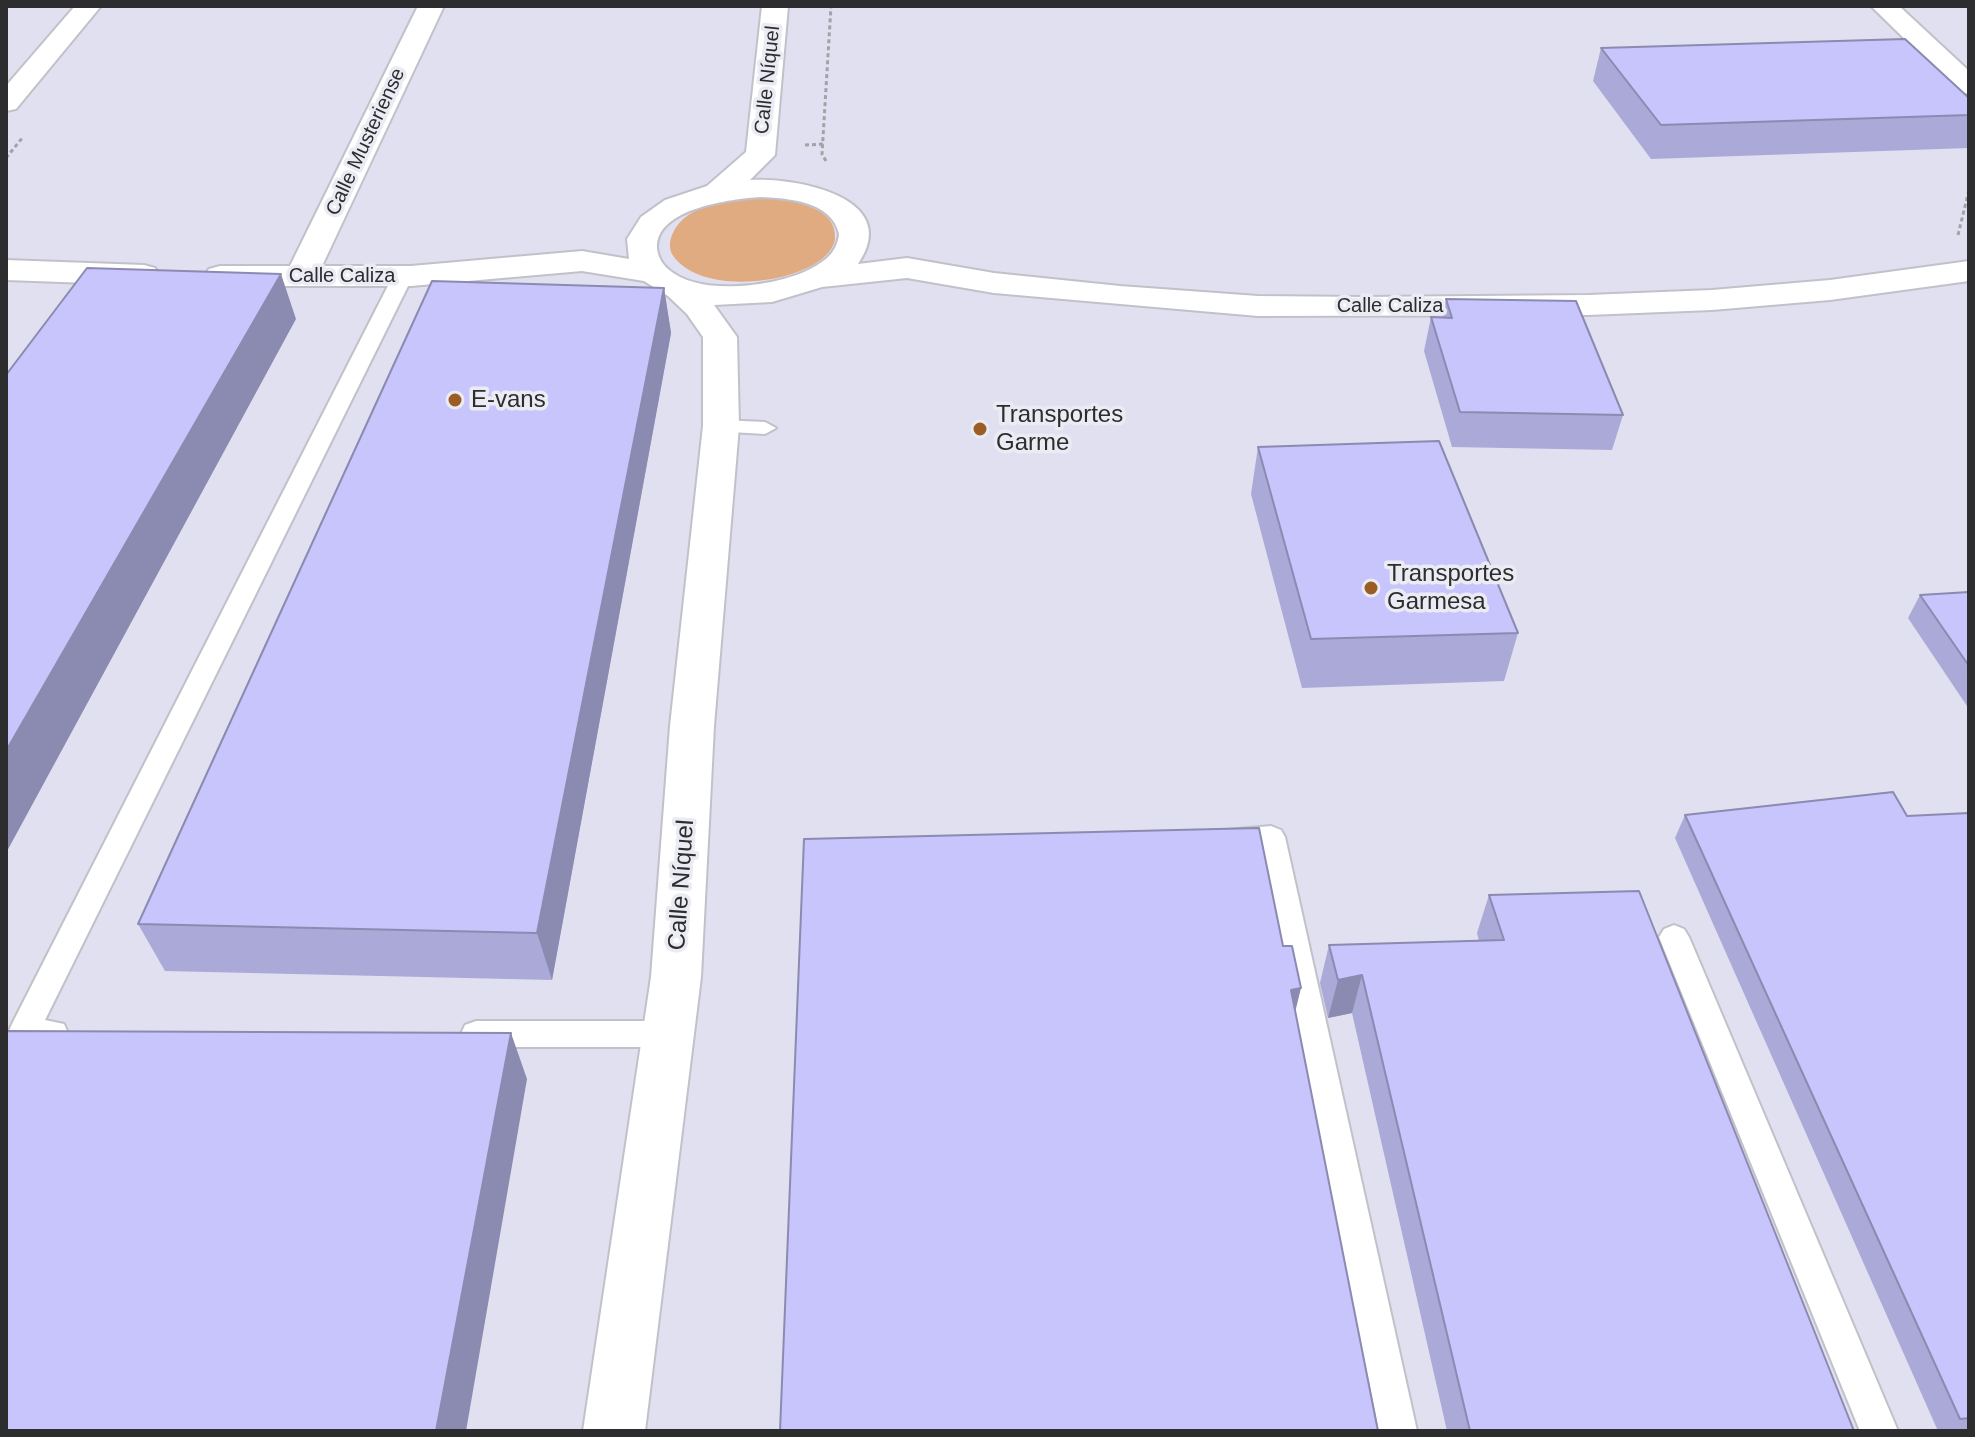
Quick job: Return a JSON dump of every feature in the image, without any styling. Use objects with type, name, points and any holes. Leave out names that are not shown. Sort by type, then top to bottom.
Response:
[{"type":"street","points":[[6,103],[88,6]]},
{"type":"street","name":"Calle Musteriense","points":[[301,277],[431,6]]},
{"type":"street","name":"Calle Níquel","points":[[718,192],[761,151],[775,6]]},
{"type":"street","points":[[1884,6],[1969,86]]},
{"type":"street","name":"Calle Níquel","points":[[761,151],[797,192]]},
{"type":"street","points":[[718,192],[760,188],[797,192]]},
{"type":"street","name":"Calle Caliza","points":[[582,261],[616,247],[684,202],[718,192]]},
{"type":"street","name":"Calle Caliza","points":[[797,192],[834,206],[853,227],[907,268]]},
{"type":"street","points":[[648,228],[641,251],[646,264],[699,307],[720,337],[748,308],[811,282],[849,254],[854,241],[853,227]]},
{"type":"street","name":"Calle Caliza","points":[[6,270],[182,276],[403,276],[582,261],[665,279],[707,294],[743,296],[907,268],[994,283],[1120,296],[1258,306],[1365,307],[1588,305],[1712,300],[1870,285],[1969,271]]},
{"type":"street","name":"Calle Níquel","points":[[614,1431],[676,977],[692,726],[743,427],[720,337]]},
{"type":"lane","points":[[86,1033],[23,1033],[403,276]]},
{"type":"lane","points":[[1193,839],[1271,837],[1398,1431]]},
{"type":"lane","points":[[1674,937],[1879,1431]]},
{"type":"lane","points":[[447,1033],[667,1034]]},
{"type":"path","points":[[827,164],[822,154],[831,6]]},
{"type":"path","points":[[761,151],[824,144]]},
{"type":"path","points":[[1950,241],[1957,238],[1963,225],[1963,209],[1969,190]]},
{"type":"shaded area","points":[[6,6],[1969,6],[1969,1431],[6,1431]]},
{"type":"shaded area","points":[[764,198],[810,206],[829,219],[835,239],[828,253],[807,268],[789,275],[746,282],[704,277],[687,269],[672,255],[670,241],[678,224],[699,209]]},
{"type":"building","points":[[1905,39],[1969,98],[1969,115],[1661,125],[1601,48]]},
{"type":"building","points":[[87,268],[281,274],[6,751],[6,375]]},
{"type":"building","points":[[432,281],[664,288],[537,933],[138,924]]},
{"type":"building","points":[[1446,299],[1576,301],[1623,415],[1460,412],[1431,317],[1452,318]]},
{"type":"building","name":"Transportes Garmesa","points":[[1439,441],[1518,633],[1311,639],[1258,447]]},
{"type":"building","points":[[1969,592],[1969,666],[1920,595]]},
{"type":"building","points":[[1893,792],[1907,816],[1969,813],[1969,1418],[1960,1419],[1685,815]]},
{"type":"building","points":[[1259,828],[1283,946],[1292,946],[1301,988],[1291,990],[1378,1431],[780,1431],[804,839]]},
{"type":"building","points":[[1639,891],[1854,1431],[1470,1431],[1362,975],[1338,980],[1329,945],[1504,940],[1489,895]]},
{"type":"building","points":[[6,1031],[511,1033],[436,1431],[6,1431]]},
{"type":"place","name":"E-vans","points":[[455,400]]},
{"type":"place","name":"Transportes Garme","points":[[980,429]]},
{"type":"place","name":"Transportes Garmesa","points":[[1371,588]]}]
